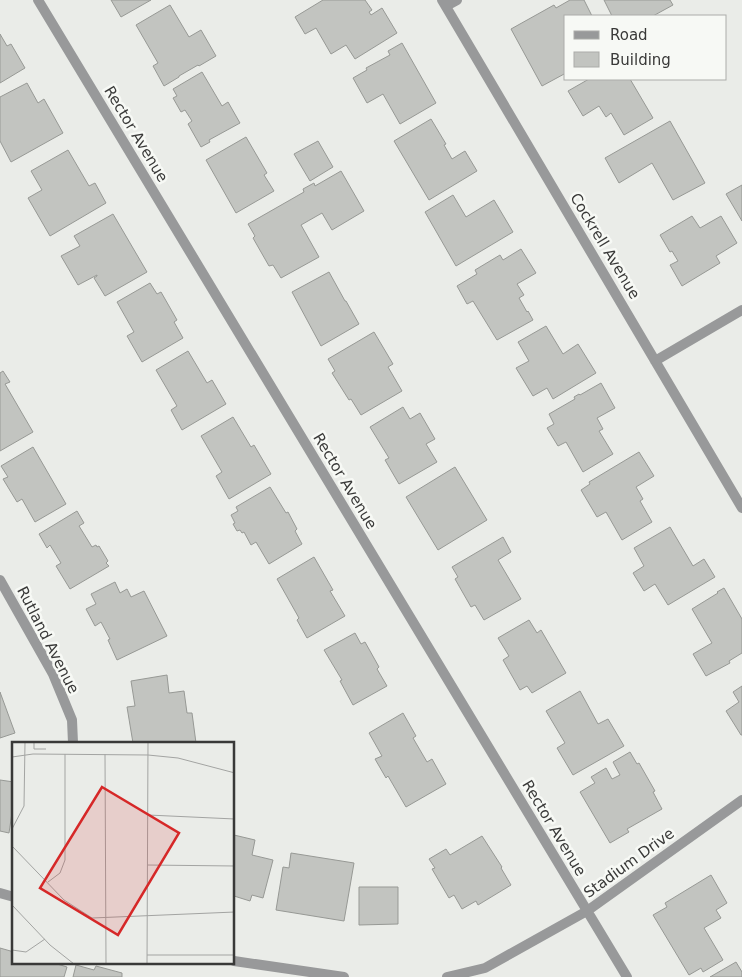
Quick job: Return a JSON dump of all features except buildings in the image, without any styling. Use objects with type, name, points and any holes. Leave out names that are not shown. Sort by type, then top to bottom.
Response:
[{"type":"street","name":"Rector Avenue","points":[[38,0],[627,977]]},
{"type":"street","points":[[444,3],[457,0]]},
{"type":"street","name":"Cockrell Avenue","points":[[444,3],[742,508]]},
{"type":"street","points":[[656,361],[742,310]]},
{"type":"street","name":"Rutland Avenue","points":[[0,580],[53,674],[72,720],[73,742]]},
{"type":"street","name":"Stadium Drive","points":[[448,977],[485,968],[587,911],[742,800]]},
{"type":"street","points":[[235,961],[344,977]]}]
